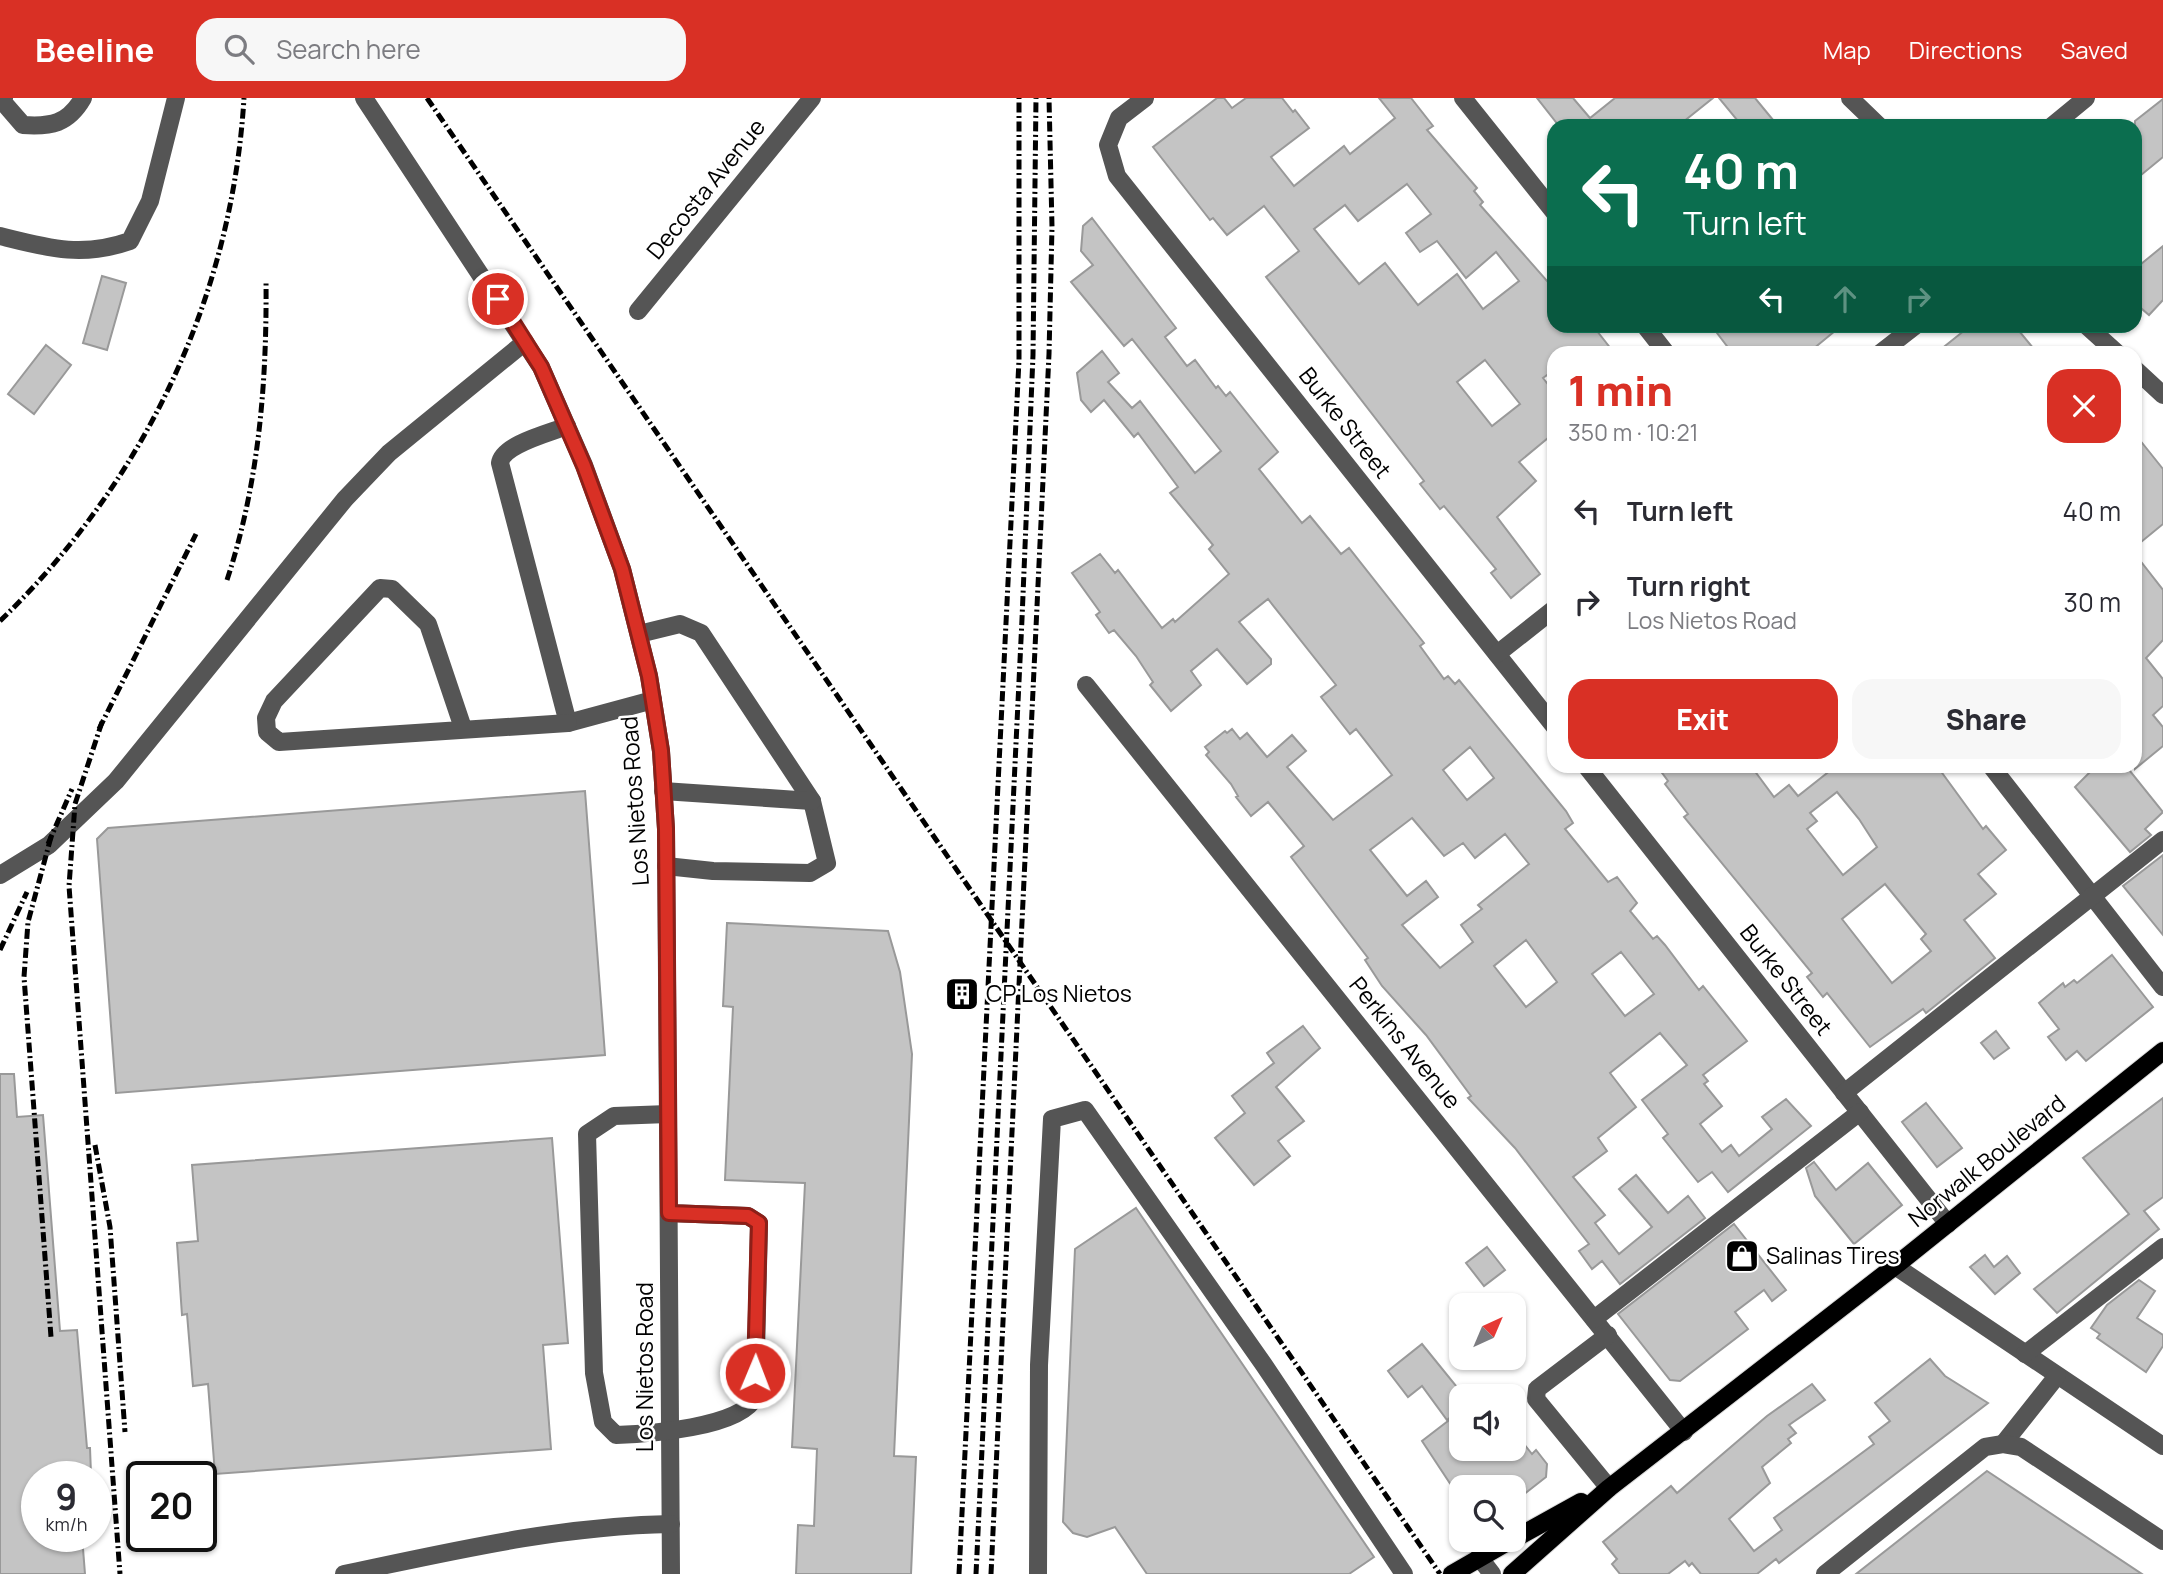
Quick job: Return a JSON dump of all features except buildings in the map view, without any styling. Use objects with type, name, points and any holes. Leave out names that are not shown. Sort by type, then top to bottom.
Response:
[{"type":"main road","name":"Norwalk Boulevard","points":[[1512,1574],[1609,1488],[2161,1057]]},
{"type":"main road","name":"Norwalk Boulevard","points":[[1526,1532],[1609,1488]]},
{"type":"main road","name":"Norwalk Boulevard","points":[[1452,1574],[1488,1552]]},
{"type":"street","points":[[4,98],[3,102],[23,125],[49,127],[75,112],[83,98]]},
{"type":"street","points":[[0,236],[53,249],[103,251],[130,241],[150,201],[176,98]]},
{"type":"street","name":"Los Nietos Road","points":[[364,98],[541,367],[567,426],[622,569],[653,700],[663,791],[666,866],[671,1574]]},
{"type":"street","name":"Decosta Avenue","points":[[638,311],[812,98]]},
{"type":"street","name":"Burke Street","points":[[1145,98],[1119,118],[1108,145],[1117,176],[1547,717]]},
{"type":"street","points":[[1463,98],[1547,203]]},
{"type":"street","points":[[1850,98],[1872,119]]},
{"type":"street","points":[[2060,119],[2086,98]]},
{"type":"street","points":[[1889,346],[1905,333]]},
{"type":"street","points":[[2095,333],[2109,346]]},
{"type":"street","points":[[0,875],[48,845],[116,781],[345,499],[389,453],[525,342]]},
{"type":"street","points":[[2142,373],[2159,384]]},
{"type":"street","points":[[567,426],[510,448],[500,463],[568,723]]},
{"type":"street","points":[[463,728],[428,624],[392,589],[380,588],[274,701],[266,718],[267,732],[279,742],[568,723],[653,700]]},
{"type":"street","points":[[1497,654],[1547,615]]},
{"type":"street","points":[[639,634],[680,624],[701,634],[813,801],[827,863],[810,873],[713,871],[666,866]]},
{"type":"street","name":"Perkins Avenue","points":[[1086,685],[1684,1432]]},
{"type":"street","name":"Burke Street","points":[[1592,773],[1948,1224]]},
{"type":"street","points":[[1996,773],[2163,987]]},
{"type":"street","points":[[663,791],[813,801]]},
{"type":"street","points":[[1844,1093],[2163,840]]},
{"type":"street","points":[[1038,1574],[1039,1365],[1052,1119],[1085,1110],[1404,1574]]},
{"type":"street","points":[[1594,1319],[1860,1112]]},
{"type":"street","points":[[668,1114],[614,1116],[587,1134],[594,1373],[603,1422],[616,1435],[670,1433],[745,1411],[752,1403],[759,1223],[748,1216],[669,1213]]},
{"type":"street","points":[[2025,1354],[2163,1247]]},
{"type":"street","points":[[1895,1266],[2163,1446]]},
{"type":"street","points":[[1608,1335],[1537,1389],[1536,1399],[1609,1488]]},
{"type":"street","points":[[2003,1444],[2057,1376]]},
{"type":"street","points":[[1825,1574],[1985,1447],[2003,1444],[2021,1447],[2163,1541]]},
{"type":"street","points":[[344,1574],[516,1537],[607,1525],[671,1524]]},
{"type":"street","points":[[1479,1557],[1492,1574]]},
{"type":"railway","points":[[0,621],[51,567],[97,509],[137,447],[172,382],[199,315],[221,245],[236,172],[244,98]]},
{"type":"railway","points":[[427,98],[1440,1574]]},
{"type":"railway","points":[[959,1574],[1019,360],[1019,98]]},
{"type":"railway","points":[[976,1574],[1033,355],[1036,98]]},
{"type":"railway","points":[[991,1574],[1049,354],[1052,227],[1049,98]]},
{"type":"railway","points":[[227,580],[247,507],[259,432],[265,356],[266,280]]},
{"type":"railway","points":[[99,729],[196,534]]},
{"type":"railway","points":[[102,722],[75,804],[69,886],[120,1574]]},
{"type":"railway","points":[[48,844],[72,789]]},
{"type":"railway","points":[[51,837],[28,922],[24,977],[51,1337]]},
{"type":"railway","points":[[0,950],[27,892]]},
{"type":"railway","points":[[95,1145],[110,1227],[125,1432]]},
{"type":"place","name":"CP Los Nietos","points":[[962,994]]},
{"type":"place","name":"Salinas Tires","points":[[1742,1256]]},
{"type":"route","points":[[498,299],[541,367],[584,466],[622,569],[649,676],[661,751],[666,829],[669,1213],[748,1216],[756,1218],[759,1223],[755,1373]]}]
